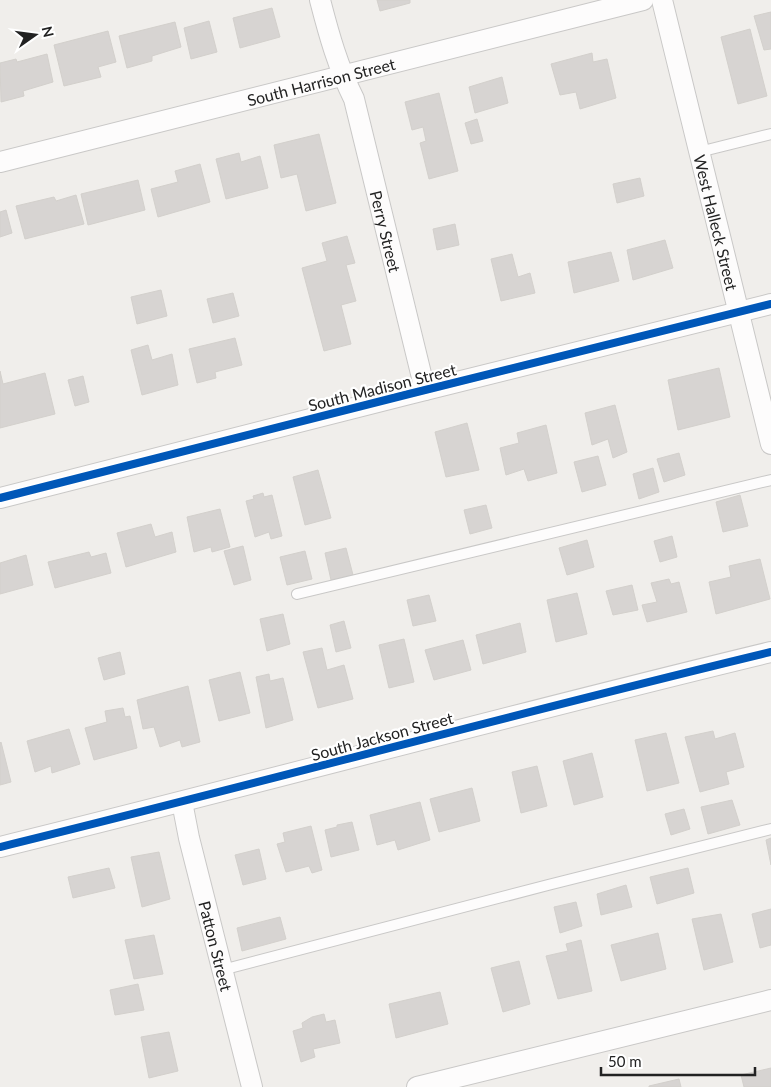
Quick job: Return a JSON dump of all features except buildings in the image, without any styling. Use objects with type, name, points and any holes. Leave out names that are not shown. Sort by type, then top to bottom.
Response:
[{"type":"street","name":"Perry Street","points":[[320,0],[334,54],[342,76],[354,99],[425,390]]},
{"type":"street","name":"South Harrison Street","points":[[0,162],[643,0]]},
{"type":"street","name":"West Halleck Street","points":[[662,0],[771,444]]},
{"type":"street","name":"South Madison Street","points":[[0,498],[771,304]]},
{"type":"street","name":"South Jackson Street","points":[[0,847],[182,802],[592,695],[771,652]]},
{"type":"street","name":"Patton Street","points":[[182,802],[189,838],[252,1087]]},
{"type":"street","points":[[417,1087],[771,1000]]},
{"type":"lane","points":[[699,152],[771,134]]},
{"type":"lane","points":[[297,594],[771,480]]},
{"type":"lane","points":[[222,970],[558,882],[771,830]]},
{"type":"cycle path","points":[[0,498],[771,304]]},
{"type":"cycle path","points":[[0,847],[771,652]]}]
